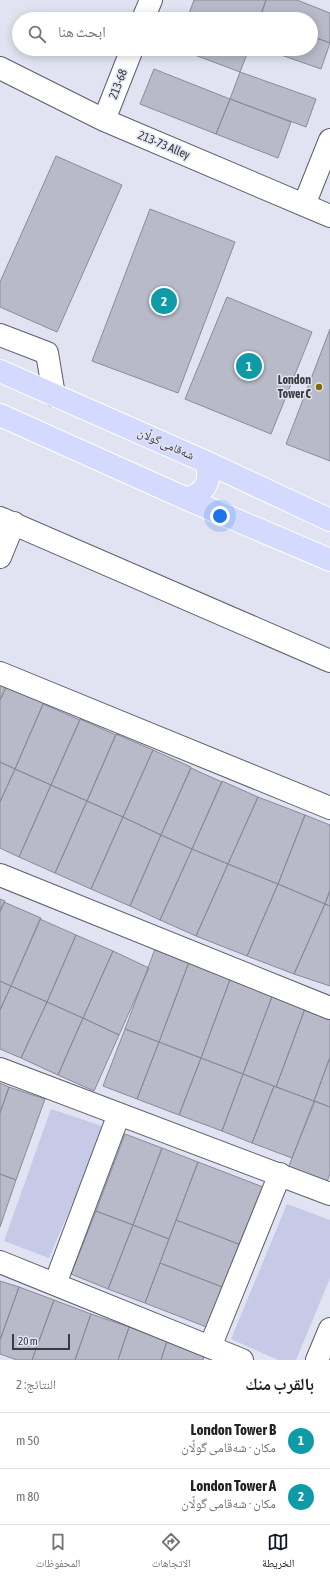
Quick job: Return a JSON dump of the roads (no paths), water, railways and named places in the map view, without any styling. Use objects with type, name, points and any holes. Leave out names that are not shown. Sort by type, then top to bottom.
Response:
[{"type":"main road","name":"شەقامی گوڵان","points":[[0,371],[206,462],[330,520]]},
{"type":"main road","points":[[0,415],[187,499],[330,560]]},
{"type":"main road","points":[[187,499],[200,492],[208,481],[209,475],[206,462]]},
{"type":"street","points":[[147,12],[151,0]]},
{"type":"street","name":"213-68","points":[[104,120],[129,56]]},
{"type":"street","name":"213-73 Alley","points":[[0,68],[104,120],[330,216]]},
{"type":"street","points":[[304,205],[330,140]]},
{"type":"street","points":[[0,335],[47,353],[54,395]]},
{"type":"street","points":[[0,557],[7,521],[330,661]]},
{"type":"street","points":[[0,673],[330,808]]},
{"type":"street","points":[[0,875],[330,1008]]},
{"type":"street","points":[[0,1069],[330,1194]]},
{"type":"street","points":[[55,1284],[119,1114]]},
{"type":"street","points":[[210,1347],[280,1174]]},
{"type":"street","points":[[0,1262],[242,1360]]},
{"type":"street","points":[[317,1360],[330,1329]]},
{"type":"place","name":"London Tower A","points":[[164,301]]},
{"type":"place","name":"London Tower B","points":[[249,366]]},
{"type":"place","name":"London Tower C","points":[[319,387]]}]
